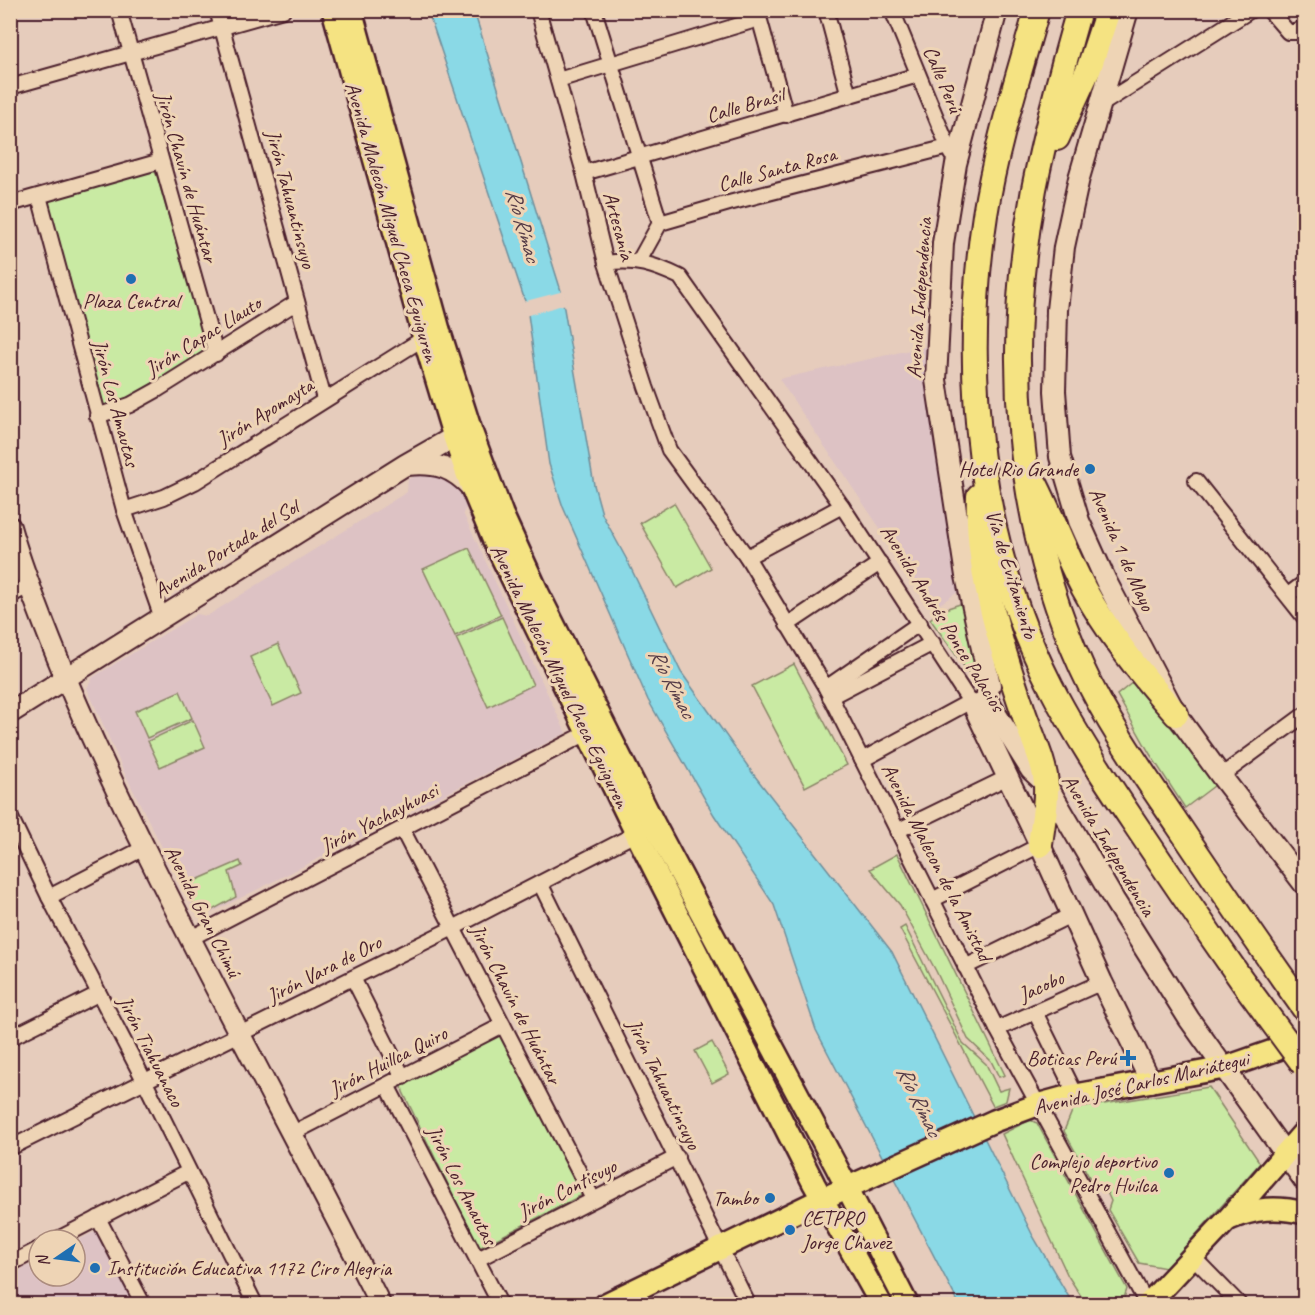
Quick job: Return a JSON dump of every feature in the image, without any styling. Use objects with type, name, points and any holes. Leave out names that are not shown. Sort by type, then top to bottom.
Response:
[{"type":"highway","name":"Vía de Evitamiento","points":[[1037,10],[996,161],[985,215],[978,278],[975,341],[981,458],[1002,558],[1022,620],[1050,686],[1087,750],[1243,982],[1305,1065]]},
{"type":"highway","name":"Vía de Evitamiento","points":[[1079,10],[1034,189],[1020,293],[1017,346],[1018,398],[1024,461],[1038,538],[1056,606],[1083,669],[1116,731],[1270,961],[1305,1008]]},
{"type":"highway","points":[[1034,189],[1089,68],[1108,10]]},
{"type":"highway","points":[[981,458],[978,526],[985,568],[1009,669],[1046,784],[1040,845]]},
{"type":"highway","points":[[1024,461],[1051,514],[1084,589],[1104,624],[1146,682],[1176,714]]},
{"type":"main road","name":"Avenida Malecón Miguel Checa Eguiguren","points":[[333,10],[424,338],[462,434],[516,546],[645,829],[822,1199],[881,1305]]},
{"type":"main road","name":"Avenida Malecón Miguel Checa Eguiguren","points":[[351,10],[439,330],[472,488],[494,541],[587,733],[853,1185],[907,1305]]},
{"type":"main road","name":"Avenida José Carlos Mariátegui","points":[[606,1305],[822,1199],[994,1121],[1036,1105],[1076,1095],[1224,1068],[1305,1040]]},
{"type":"main road","points":[[1148,1305],[1305,1132]]},
{"type":"main road","points":[[1228,1219],[1259,1208],[1284,1208],[1305,1213]]},
{"type":"street","name":"Jirón Chavín de Huántar","points":[[119,10],[216,354]]},
{"type":"street","name":"Jirón Tahuantinsuyo","points":[[217,10],[324,399]]},
{"type":"street","points":[[10,87],[283,10]]},
{"type":"street","name":"Artesanía","points":[[538,10],[584,173],[606,263],[669,450]]},
{"type":"street","points":[[594,10],[660,223],[639,261]]},
{"type":"street","points":[[826,10],[849,96]]},
{"type":"street","name":"Calle Perú","points":[[892,10],[952,155]]},
{"type":"street","name":"Avenida Independencia","points":[[997,10],[952,155],[943,243],[936,380],[966,576],[990,685],[978,703],[1031,770],[1046,784],[1114,900],[1189,1019],[1224,1068]]},
{"type":"street","name":"Avenida 1 de Mayo","points":[[1128,10],[1079,177],[1064,247],[1057,310],[1055,391],[1060,457],[1079,521],[1106,581],[1176,714],[1305,884]]},
{"type":"street","points":[[1099,106],[1251,10]]},
{"type":"street","points":[[1269,10],[1288,32],[1296,32],[1305,27]]},
{"type":"street","points":[[558,80],[758,15],[786,115]]},
{"type":"street","name":"Calle Brasil","points":[[584,173],[918,75]]},
{"type":"street","name":"Calle Santa Rosa","points":[[660,223],[729,203],[952,155]]},
{"type":"street","points":[[10,204],[161,161]]},
{"type":"street","name":"Jirón Los Amautas","points":[[39,196],[124,510],[162,618]]},
{"type":"street","name":"Avenida Andrés Ponce Palacios","points":[[606,263],[622,260],[639,261],[658,266],[680,277],[842,506],[933,643],[978,703],[1008,777],[1151,1082]]},
{"type":"street","name":"Jirón Capac Llauto","points":[[97,416],[130,405],[297,302]]},
{"type":"street","name":"Jirón Apomayta","points":[[124,510],[164,497],[195,482],[424,338]]},
{"type":"street","name":"Avenida Portada del Sol","points":[[10,712],[405,465],[462,434]]},
{"type":"street","name":"Avenida Malecon de la Amistad","points":[[669,450],[747,557],[828,693],[1036,1105],[1148,1305]]},
{"type":"street","points":[[405,465],[433,464],[446,468],[459,474],[472,488]]},
{"type":"street","points":[[1196,480],[1305,617]]},
{"type":"street","points":[[747,557],[842,506]]},
{"type":"street","name":"Avenida Gran Chimú","points":[[10,527],[28,586],[65,679],[112,784],[189,939],[293,1133],[380,1305]]},
{"type":"street","points":[[787,625],[880,563]]},
{"type":"street","points":[[1288,595],[1305,583]]},
{"type":"street","points":[[10,596],[28,586]]},
{"type":"street","points":[[828,693],[920,623]]},
{"type":"street","points":[[828,693],[933,643]]},
{"type":"street","points":[[862,760],[978,703]]},
{"type":"street","points":[[1221,776],[1305,715]]},
{"type":"street","name":"Jirón Yachayhuasi","points":[[189,939],[587,733]]},
{"type":"street","points":[[897,831],[1008,777]]},
{"type":"street","name":"Jirón Tiahuanaco","points":[[10,816],[255,1305]]},
{"type":"street","name":"Jirón Chavín de Huántar","points":[[402,829],[593,1199]]},
{"type":"street","name":"Jirón Vara de Oro","points":[[10,1148],[453,928],[645,829]]},
{"type":"street","points":[[932,900],[1040,845]]},
{"type":"street","points":[[49,897],[144,848]]},
{"type":"street","name":"Jirón Tahuantinsuyo","points":[[540,883],[748,1305]]},
{"type":"street","points":[[965,967],[1071,915]]},
{"type":"street","points":[[353,978],[402,1077]]},
{"type":"street","name":"Jacobo","points":[[997,1029],[1102,981]]},
{"type":"street","points":[[10,1038],[98,994]]},
{"type":"street","points":[[1035,1011],[1076,1095]]},
{"type":"street","name":"Jirón Huillca Quiro","points":[[293,1133],[503,1025]]},
{"type":"street","points":[[1224,1068],[1305,1180]]},
{"type":"street","name":"Jirón Los Amautas","points":[[387,1085],[500,1305]]},
{"type":"street","name":"Jirón Contisuyo","points":[[478,1259],[677,1157]]},
{"type":"street","points":[[79,1228],[188,1172]]},
{"type":"street","points":[[98,1218],[144,1305]]},
{"type":"street","points":[[10,1264],[27,1255]]},
{"type":"street","points":[[1193,1257],[1239,1305]]},
{"type":"shaded area","points":[[928,346],[937,456],[958,592],[934,608],[779,379]]},
{"type":"shaded area","points":[[436,472],[446,474],[470,500],[463,513],[566,733],[207,915],[195,912],[124,772],[87,688],[93,677],[197,614],[207,616],[407,492],[408,479],[416,475]]},
{"type":"shaded area","name":"Institución Educativa 1172 Ciro Alegria","points":[[96,1231],[134,1304],[11,1304],[11,1275],[27,1266],[27,1288],[87,1288],[87,1236]]},
{"type":"green space","points":[[154,170],[157,176],[206,346],[201,354],[132,396],[105,406],[102,404],[47,206],[48,200]]},
{"type":"green space","points":[[674,503],[711,568],[677,588],[640,523]]},
{"type":"green space","points":[[469,548],[501,615],[455,636],[423,569]]},
{"type":"green space","points":[[963,603],[976,667],[971,676],[930,619],[942,610]]},
{"type":"green space","points":[[502,617],[533,685],[488,707],[456,638]]},
{"type":"green space","points":[[278,644],[301,693],[273,706],[250,657]]},
{"type":"green space","points":[[794,664],[847,765],[805,787],[752,686]]},
{"type":"green space","points":[[1133,682],[1218,783],[1185,808],[1150,754],[1117,695]]},
{"type":"green space","points":[[180,691],[192,718],[147,738],[135,711]]},
{"type":"green space","points":[[193,720],[205,747],[160,767],[148,741]]},
{"type":"green space","points":[[897,854],[1005,1075],[999,1077],[991,1061],[968,1039],[936,971],[900,905],[870,869]]},
{"type":"green space","points":[[240,861],[242,866],[229,872],[236,897],[207,913],[197,910],[185,885]]},
{"type":"green space","points":[[905,926],[963,1043],[986,1064],[999,1091],[1009,1088],[1006,1101],[993,1106],[900,929]]},
{"type":"green space","points":[[499,1032],[584,1194],[479,1248],[402,1086]]},
{"type":"green space","points":[[712,1042],[729,1074],[712,1083],[695,1051]]},
{"type":"green space","name":"Complejo deportivo Pedro Huilca","points":[[1209,1087],[1260,1163],[1166,1268],[1139,1263],[1108,1210],[1111,1201],[1105,1188],[1093,1184],[1064,1131],[1073,1109]]},
{"type":"green space","points":[[1030,1120],[1037,1123],[1127,1289],[1122,1304],[1086,1304],[1068,1276],[1002,1134]]},
{"type":"water","name":"Río Rímac","points":[[428,11],[474,11],[561,291],[594,485],[602,514],[681,672],[754,775],[892,952],[1033,1236],[1073,1304],[959,1304],[816,1030],[774,905],[714,815],[648,700],[563,507],[549,464],[527,307]]},
{"type":"pier","points":[[564,291],[566,304],[525,316],[522,302]]},
{"type":"place","name":"Plaza Central","points":[[131,279]]},
{"type":"place","name":"Hotel Rio Grande","points":[[1090,469]]},
{"type":"place","name":"Boticas Perú","points":[[1128,1058]]},
{"type":"place","name":"Complejo deportivo Pedro Huilca","points":[[1169,1173]]},
{"type":"place","name":"Tambo","points":[[770,1198]]},
{"type":"place","name":"CETPRO Jorge Chavez","points":[[790,1230]]},
{"type":"place","name":"Institución Educativa 1172 Ciro Alegria","points":[[95,1268]]}]
